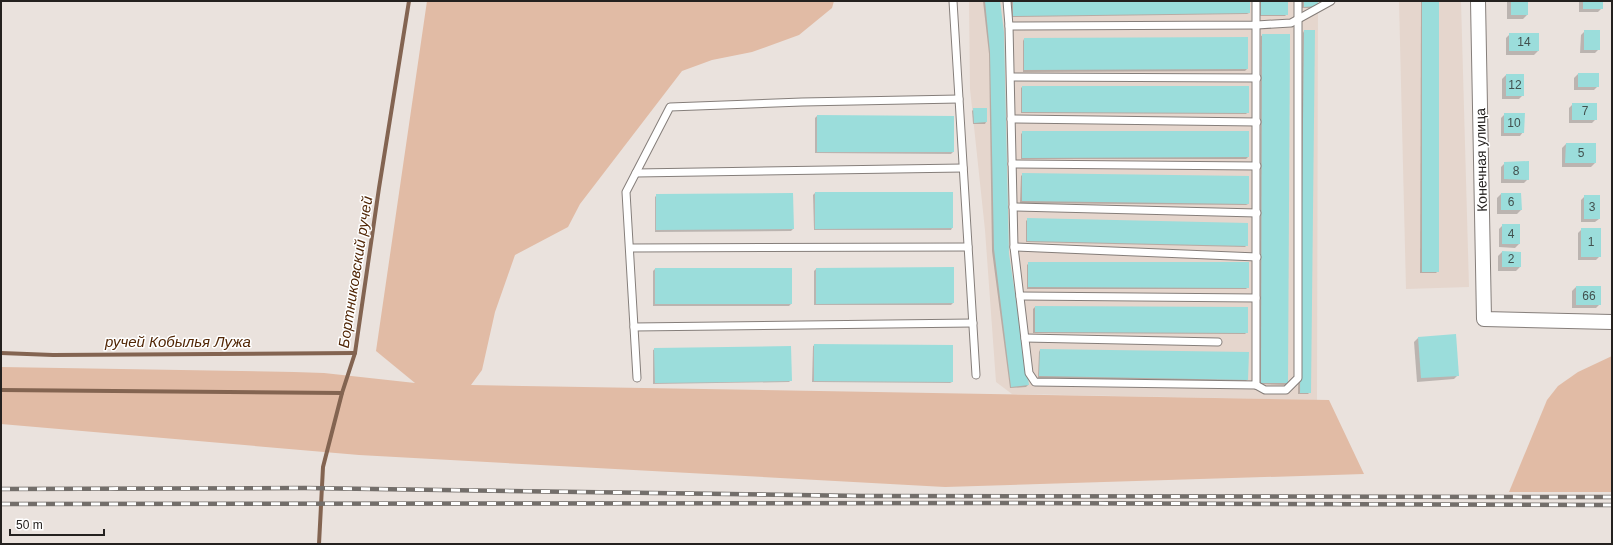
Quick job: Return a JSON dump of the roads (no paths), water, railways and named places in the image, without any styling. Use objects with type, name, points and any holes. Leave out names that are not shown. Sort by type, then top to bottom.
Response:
[{"type":"street","name":"Конечная улица","points":[[1478,1],[1484,319],[1612,322]]},
{"type":"lane","points":[[953,1],[976,375]]},
{"type":"lane","points":[[1007,1],[1009,26],[1014,247],[1029,373],[1035,382],[1256,385],[1265,390],[1286,390],[1298,378],[1298,1]]},
{"type":"lane","points":[[1256,1],[1256,385]]},
{"type":"lane","points":[[1009,26],[1257,25],[1291,23],[1331,1]]},
{"type":"lane","points":[[1010,76],[1257,78]]},
{"type":"lane","points":[[637,378],[626,192],[670,108],[802,102],[959,100]]},
{"type":"lane","points":[[1011,119],[1257,122]]},
{"type":"lane","points":[[1012,164],[1257,166]]},
{"type":"lane","points":[[636,173],[963,168]]},
{"type":"lane","points":[[1013,207],[1256,213]]},
{"type":"lane","points":[[630,248],[968,247]]},
{"type":"lane","points":[[1014,247],[1256,257]]},
{"type":"lane","points":[[1020,296],[1256,298]]},
{"type":"lane","points":[[634,327],[973,323]]},
{"type":"lane","points":[[1025,338],[1218,342]]},
{"type":"waterway","name":"Бортниковский ручей","points":[[319,544],[323,467],[342,393],[355,353],[379,188],[409,1]]},
{"type":"waterway","name":"ручей Кобылья Лужа","points":[[1,353],[53,355],[355,353]]},
{"type":"waterway","points":[[1,390],[342,393]]},
{"type":"railway","points":[[1,489],[305,488],[863,496],[1612,497]]},
{"type":"railway","points":[[1,504],[987,503],[1612,505]]}]
